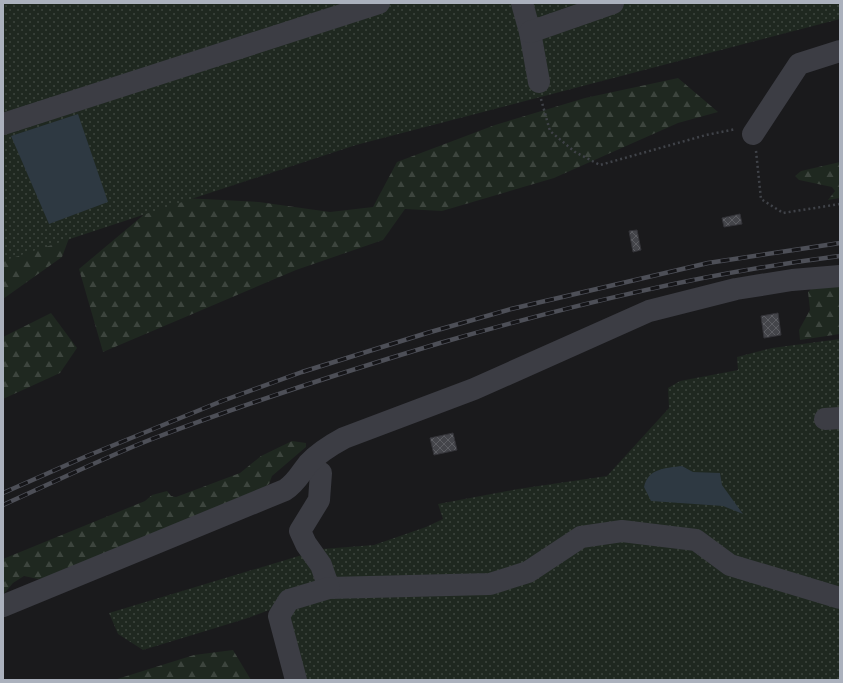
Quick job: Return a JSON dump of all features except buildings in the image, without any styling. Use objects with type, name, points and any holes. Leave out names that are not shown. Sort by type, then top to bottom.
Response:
[{"type":"lane","points":[[3,124],[379,3]]},
{"type":"lane","points":[[522,3],[530,32],[539,82]]},
{"type":"lane","points":[[530,32],[613,3]]},
{"type":"lane","points":[[753,134],[799,64],[840,51]]},
{"type":"lane","points":[[3,606],[285,490],[295,484],[309,463],[328,447],[344,438],[480,387],[649,311],[736,289],[792,280],[840,276]]},
{"type":"lane","points":[[322,473],[319,500],[300,531],[306,544],[321,565],[329,588]]},
{"type":"lane","points":[[296,680],[279,616],[289,600],[329,588],[490,584],[528,572],[581,537],[622,531],[696,540],[730,565],[840,598]]},
{"type":"path","points":[[539,82],[541,102],[550,131],[575,152],[600,165],[706,135],[739,128],[753,134],[758,160],[761,199],[784,212],[840,204]]},
{"type":"green space","points":[[3,3],[840,3],[840,19],[356,145],[3,261]]},
{"type":"green space","points":[[678,78],[718,112],[678,123],[554,178],[442,211],[405,209],[383,240],[296,270],[103,352],[79,269],[165,197],[259,202],[330,212],[373,207],[397,162],[495,125],[585,98]]},
{"type":"green space","points":[[840,162],[840,198],[828,200],[835,191],[832,187],[799,180],[795,176],[801,171]]},
{"type":"green space","points":[[74,225],[62,257],[3,299],[3,256]]},
{"type":"green space","points":[[840,286],[840,334],[800,340],[799,330],[810,310],[808,292],[811,289]]},
{"type":"green space","points":[[51,313],[77,348],[60,373],[3,399],[3,337]]},
{"type":"green space","points":[[840,339],[840,680],[299,680],[272,609],[245,619],[143,650],[118,634],[109,613],[322,549],[374,545],[426,527],[443,519],[438,504],[518,489],[607,476],[669,408],[668,388],[680,381],[738,370],[737,357],[772,348]]},
{"type":"green space","points":[[292,441],[306,443],[306,447],[272,476],[269,484],[252,495],[46,578],[38,579],[24,576],[13,583],[3,595],[3,559],[145,501],[152,495],[167,491],[171,496],[176,497],[240,473],[261,456]]},
{"type":"green space","points":[[233,650],[251,680],[114,680],[194,655]]},
{"type":"shaded area","points":[[78,114],[108,202],[49,224],[11,136]]},
{"type":"shaded area","points":[[682,466],[693,472],[720,473],[722,485],[743,514],[723,506],[651,501],[644,487],[649,476],[658,470]]},
{"type":"railway","points":[[3,493],[87,456],[222,401],[302,372],[427,333],[511,309],[708,263],[840,243]]},
{"type":"railway","points":[[3,505],[152,439],[295,388],[440,343],[589,303],[688,281],[739,271],[840,256]]}]
